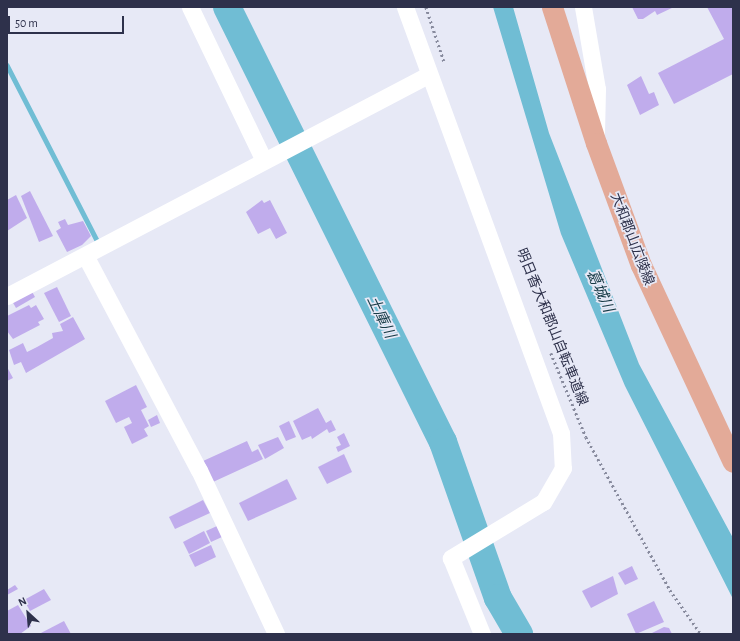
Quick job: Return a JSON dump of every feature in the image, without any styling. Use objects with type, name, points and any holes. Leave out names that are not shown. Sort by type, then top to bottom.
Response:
[{"type":"main road","name":"大和郡山広陵線","points":[[552,7],[596,143],[641,264],[733,462]]},
{"type":"street","points":[[190,7],[271,156]]},
{"type":"street","points":[[405,7],[428,75],[561,433],[563,468],[543,502],[491,534],[466,547],[451,558],[482,634]]},
{"type":"street","points":[[583,7],[597,89],[596,143]]},
{"type":"street","points":[[8,292],[86,257],[271,156],[428,75]]},
{"type":"street","points":[[86,257],[199,470],[276,634]]},
{"type":"path","points":[[426,7],[445,66]]},
{"type":"path","name":"明日香大和郡山自転車道線","points":[[549,351],[586,437],[670,590],[701,634]]},
{"type":"water","name":"葛城川","points":[[493,7],[513,7],[549,133],[639,364],[733,538],[733,599],[625,386],[561,234]]},
{"type":"building","points":[[632,7],[674,7],[657,15],[655,11],[643,19],[638,19]]},
{"type":"building","points":[[707,7],[733,7],[733,74],[674,104],[658,73],[724,39]]},
{"type":"building","points":[[641,76],[649,94],[654,92],[659,105],[640,115],[627,85]]},
{"type":"building","points":[[30,191],[53,236],[39,242],[21,196]]},
{"type":"building","points":[[16,195],[27,218],[7,231],[7,200]]},
{"type":"building","points":[[262,200],[264,203],[270,200],[287,233],[276,239],[270,228],[258,234],[246,212]]},
{"type":"building","points":[[65,219],[68,225],[83,221],[91,236],[82,245],[67,252],[56,231],[61,228],[58,222]]},
{"type":"building","points":[[57,287],[71,316],[59,322],[44,293]]},
{"type":"building","points":[[31,290],[35,297],[16,308],[12,301]]},
{"type":"building","points":[[29,305],[31,308],[36,305],[44,319],[38,322],[40,325],[13,339],[7,331],[7,316]]},
{"type":"building","points":[[73,317],[85,339],[26,373],[21,362],[14,365],[9,350],[23,343],[27,352],[37,347],[53,338],[52,333],[63,331],[60,324]]},
{"type":"building","points":[[7,367],[13,378],[7,381]]},
{"type":"building","points":[[136,385],[147,407],[141,410],[149,426],[144,429],[148,436],[132,444],[124,427],[132,423],[129,417],[116,423],[105,401]]},
{"type":"building","points":[[318,408],[326,423],[331,420],[336,430],[329,433],[327,429],[312,439],[311,436],[302,440],[293,421]]},
{"type":"building","points":[[157,415],[160,423],[151,427],[148,420]]},
{"type":"building","points":[[289,421],[296,437],[286,441],[279,426]]},
{"type":"building","points":[[344,433],[350,446],[338,452],[336,447],[341,445],[337,437]]},
{"type":"building","points":[[278,437],[284,448],[265,459],[258,445]]},
{"type":"building","points":[[247,441],[252,452],[258,449],[263,459],[213,482],[203,461]]},
{"type":"building","points":[[344,454],[352,472],[327,484],[318,467]]},
{"type":"building","points":[[287,479],[297,499],[248,521],[239,503]]},
{"type":"building","points":[[203,500],[210,513],[175,529],[169,517]]},
{"type":"building","points":[[217,526],[222,537],[211,542],[206,531]]},
{"type":"building","points":[[204,531],[210,543],[189,554],[183,542]]},
{"type":"building","points":[[211,545],[216,557],[195,567],[189,555]]},
{"type":"building","points":[[632,566],[638,579],[625,585],[618,573]]},
{"type":"building","points":[[613,576],[618,594],[591,608],[582,591]]},
{"type":"building","points":[[15,585],[18,589],[7,595],[7,590]]},
{"type":"building","points":[[44,589],[51,600],[30,611],[24,600]]},
{"type":"building","points":[[654,601],[664,622],[636,634],[627,614]]},
{"type":"building","points":[[18,605],[31,626],[20,634],[7,634],[7,611]]},
{"type":"building","points":[[64,621],[71,634],[39,634]]},
{"type":"building","points":[[664,627],[669,628],[672,634],[650,634]]},
{"type":"waterway","name":"土庫川","points":[[227,7],[443,442],[498,598],[519,634]]},
{"type":"waterway","points":[[7,65],[97,240]]}]
